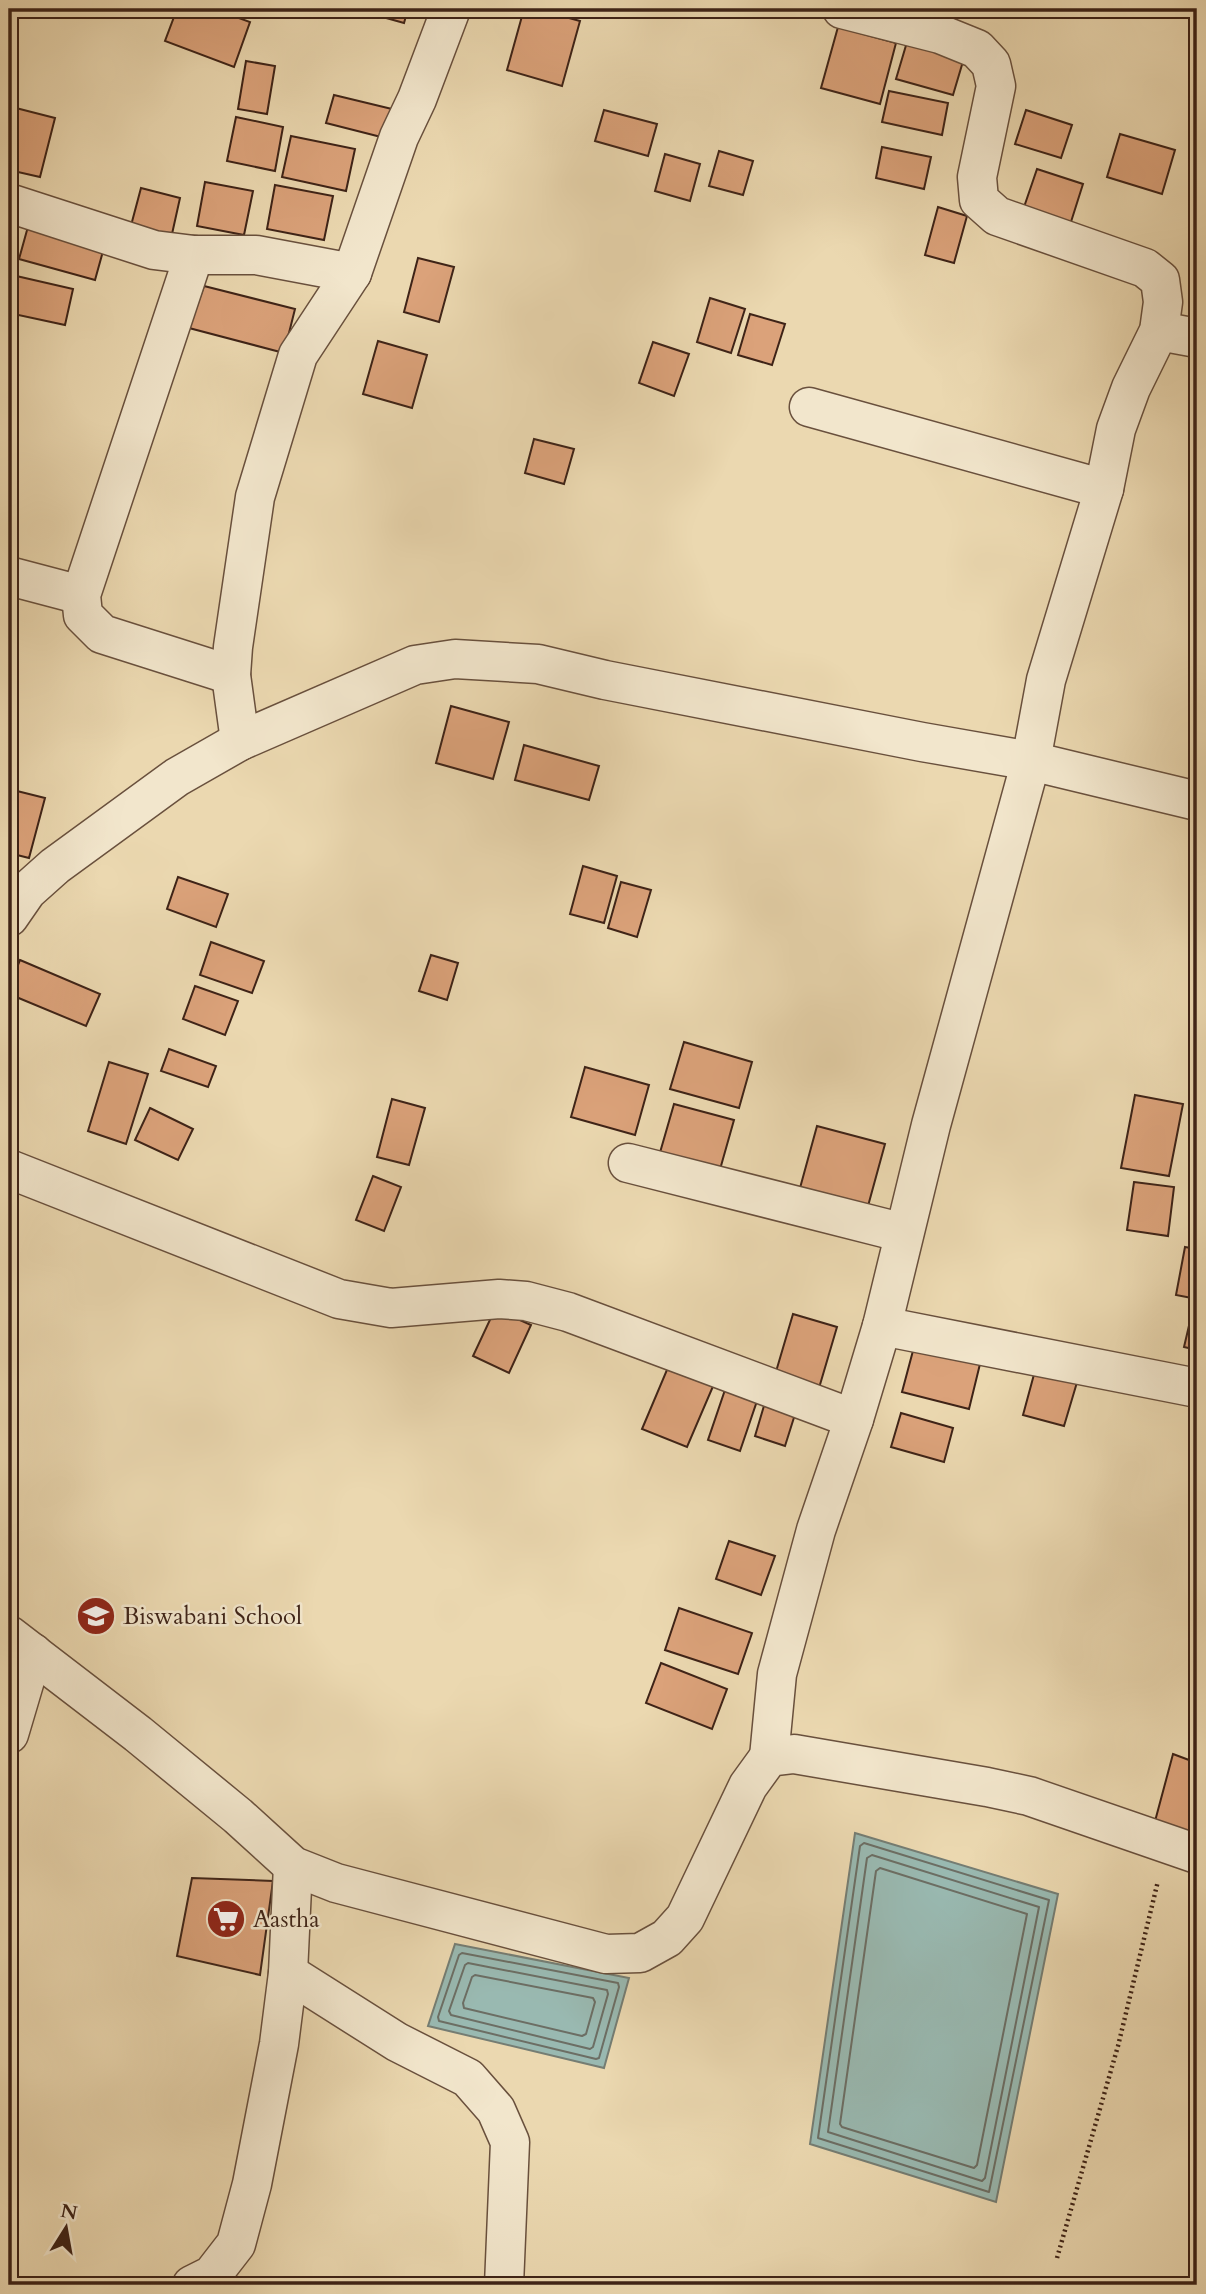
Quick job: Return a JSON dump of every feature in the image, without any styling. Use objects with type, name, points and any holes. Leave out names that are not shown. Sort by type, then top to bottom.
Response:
[{"type":"street","points":[[240,741],[231,675],[255,497],[298,355],[352,273],[399,137],[417,99],[451,9]]},
{"type":"street","points":[[9,1734],[21,1644],[138,1734],[293,1866],[336,1883],[606,1954],[640,1953],[667,1938],[685,1918],[748,1786],[769,1757],[777,1674],[816,1530],[882,1326],[931,1125],[1031,761],[1046,680],[1104,489],[1116,429],[1131,388],[1159,331],[1163,302],[1160,280],[1145,268],[997,216],[979,200],[977,177],[996,86],[990,64],[977,49],[940,34],[842,9]]},
{"type":"street","points":[[9,203],[154,250],[194,255],[256,255],[352,273]]},
{"type":"street","points":[[194,255],[81,596],[83,615],[102,634],[231,675]]},
{"type":"street","points":[[1159,331],[1197,338]]},
{"type":"street","points":[[809,407],[1104,489]]},
{"type":"street","points":[[9,576],[81,596]]},
{"type":"street","points":[[9,917],[27,891],[55,866],[177,776],[240,741],[415,665],[455,659],[538,664],[671,693],[1031,761],[1197,801]]},
{"type":"street","points":[[628,1163],[904,1233]]},
{"type":"street","points":[[9,1169],[339,1299],[391,1308],[499,1299],[526,1301],[568,1312],[854,1419]]},
{"type":"street","points":[[882,1326],[1197,1388]]},
{"type":"street","points":[[769,1757],[794,1754],[1029,1796],[1182,1848]]},
{"type":"street","points":[[192,2285],[212,2275],[236,2244],[252,2184],[279,2044],[288,1973],[293,1866]]},
{"type":"street","points":[[288,1973],[397,2042],[468,2078],[496,2110],[510,2142],[504,2285]]},
{"type":"path","points":[[1057,2258],[1118,2046],[1182,1848]]},
{"type":"water","points":[[855,1833],[1058,1894],[996,2202],[810,2144]]},
{"type":"water","points":[[455,1944],[629,1978],[604,2068],[428,2026]]},
{"type":"building","points":[[177,9],[214,9],[250,22],[234,67],[165,41]]},
{"type":"building","points":[[354,9],[408,9],[404,23]]},
{"type":"building","points":[[524,9],[536,9],[580,21],[562,86],[507,70]]},
{"type":"building","points":[[838,27],[896,43],[880,104],[821,88]]},
{"type":"building","points":[[907,42],[964,58],[953,95],[896,79]]},
{"type":"building","points":[[246,61],[275,66],[267,114],[238,109]]},
{"type":"building","points":[[889,91],[948,103],[942,135],[882,122]]},
{"type":"building","points":[[334,95],[392,109],[385,138],[326,123]]},
{"type":"building","points":[[12,107],[55,118],[40,177],[9,170],[9,121]]},
{"type":"building","points":[[604,110],[657,124],[648,156],[595,141]]},
{"type":"building","points":[[1026,110],[1072,125],[1061,158],[1015,144]]},
{"type":"building","points":[[236,117],[283,127],[275,171],[227,161]]},
{"type":"building","points":[[1120,134],[1175,150],[1162,194],[1107,177]]},
{"type":"building","points":[[291,136],[355,149],[346,191],[282,177]]},
{"type":"building","points":[[882,147],[931,157],[924,189],[876,178]]},
{"type":"building","points":[[719,151],[753,161],[743,195],[709,186]]},
{"type":"building","points":[[665,154],[700,164],[690,201],[655,191]]},
{"type":"building","points":[[1037,169],[1083,184],[1070,225],[1023,210]]},
{"type":"building","points":[[205,182],[253,191],[244,235],[197,226]]},
{"type":"building","points":[[275,185],[333,196],[324,240],[267,229]]},
{"type":"building","points":[[141,188],[180,198],[170,243],[129,233]]},
{"type":"building","points":[[938,207],[967,216],[954,263],[925,255]]},
{"type":"building","points":[[29,223],[105,244],[95,280],[19,259]]},
{"type":"building","points":[[418,258],[454,267],[439,322],[404,312]]},
{"type":"building","points":[[12,275],[73,289],[65,325],[9,313]]},
{"type":"building","points":[[204,286],[295,309],[284,353],[189,328]]},
{"type":"building","points":[[710,298],[745,309],[731,353],[697,342]]},
{"type":"building","points":[[750,314],[785,324],[772,365],[738,355]]},
{"type":"building","points":[[378,341],[427,355],[412,408],[363,394]]},
{"type":"building","points":[[653,342],[689,354],[674,396],[639,383]]},
{"type":"building","points":[[534,439],[574,449],[564,484],[525,473]]},
{"type":"building","points":[[451,706],[509,722],[493,779],[436,763]]},
{"type":"building","points":[[524,745],[599,766],[589,800],[515,780]]},
{"type":"building","points":[[9,789],[45,798],[29,858],[9,853]]},
{"type":"building","points":[[583,866],[617,876],[604,923],[570,914]]},
{"type":"building","points":[[178,877],[228,894],[216,927],[167,909]]},
{"type":"building","points":[[621,882],[651,890],[637,937],[608,928]]},
{"type":"building","points":[[211,942],[264,961],[252,993],[200,975]]},
{"type":"building","points":[[431,955],[458,963],[447,1000],[419,991]]},
{"type":"building","points":[[20,960],[100,994],[86,1026],[9,994]]},
{"type":"building","points":[[195,986],[238,1001],[225,1035],[183,1019]]},
{"type":"building","points":[[684,1042],[752,1062],[739,1108],[670,1089]]},
{"type":"building","points":[[169,1049],[216,1066],[208,1087],[161,1071]]},
{"type":"building","points":[[109,1062],[148,1074],[126,1144],[88,1131]]},
{"type":"building","points":[[585,1067],[649,1085],[635,1135],[571,1117]]},
{"type":"building","points":[[1135,1095],[1183,1104],[1169,1176],[1121,1168]]},
{"type":"building","points":[[392,1099],[425,1108],[409,1165],[377,1157]]},
{"type":"building","points":[[674,1104],[734,1120],[719,1173],[659,1156]]},
{"type":"building","points":[[150,1108],[193,1129],[178,1160],[135,1140]]},
{"type":"building","points":[[817,1126],[885,1144],[868,1206],[800,1188]]},
{"type":"building","points":[[373,1176],[401,1187],[384,1231],[356,1220]]},
{"type":"building","points":[[1134,1182],[1174,1187],[1168,1236],[1127,1230]]},
{"type":"building","points":[[1185,1247],[1197,1249],[1197,1299],[1176,1295]]},
{"type":"building","points":[[495,1309],[531,1325],[509,1373],[473,1356]]},
{"type":"building","points":[[793,1314],[837,1327],[819,1388],[775,1375]]},
{"type":"building","points":[[1191,1317],[1197,1319],[1197,1350],[1184,1347]]},
{"type":"building","points":[[914,1347],[980,1364],[969,1409],[902,1392]]},
{"type":"building","points":[[669,1365],[714,1384],[687,1447],[642,1429]]},
{"type":"building","points":[[1036,1367],[1078,1379],[1064,1426],[1023,1415]]},
{"type":"building","points":[[727,1384],[759,1395],[740,1451],[708,1440]]},
{"type":"building","points":[[766,1399],[797,1408],[785,1446],[755,1436]]},
{"type":"building","points":[[901,1413],[953,1428],[944,1462],[891,1447]]},
{"type":"building","points":[[729,1541],[775,1556],[761,1595],[716,1579]]},
{"type":"building","points":[[679,1608],[752,1633],[738,1674],[665,1650]]},
{"type":"building","points":[[661,1663],[727,1689],[712,1729],[646,1703]]},
{"type":"building","points":[[1173,1754],[1197,1763],[1197,1832],[1154,1825]]},
{"type":"building","name":"Aastha","points":[[192,1878],[273,1881],[260,1975],[177,1956]]},
{"type":"place","name":"Biswabani School","points":[[96,1616]]},
{"type":"place","name":"Aastha","points":[[226,1919]]}]
